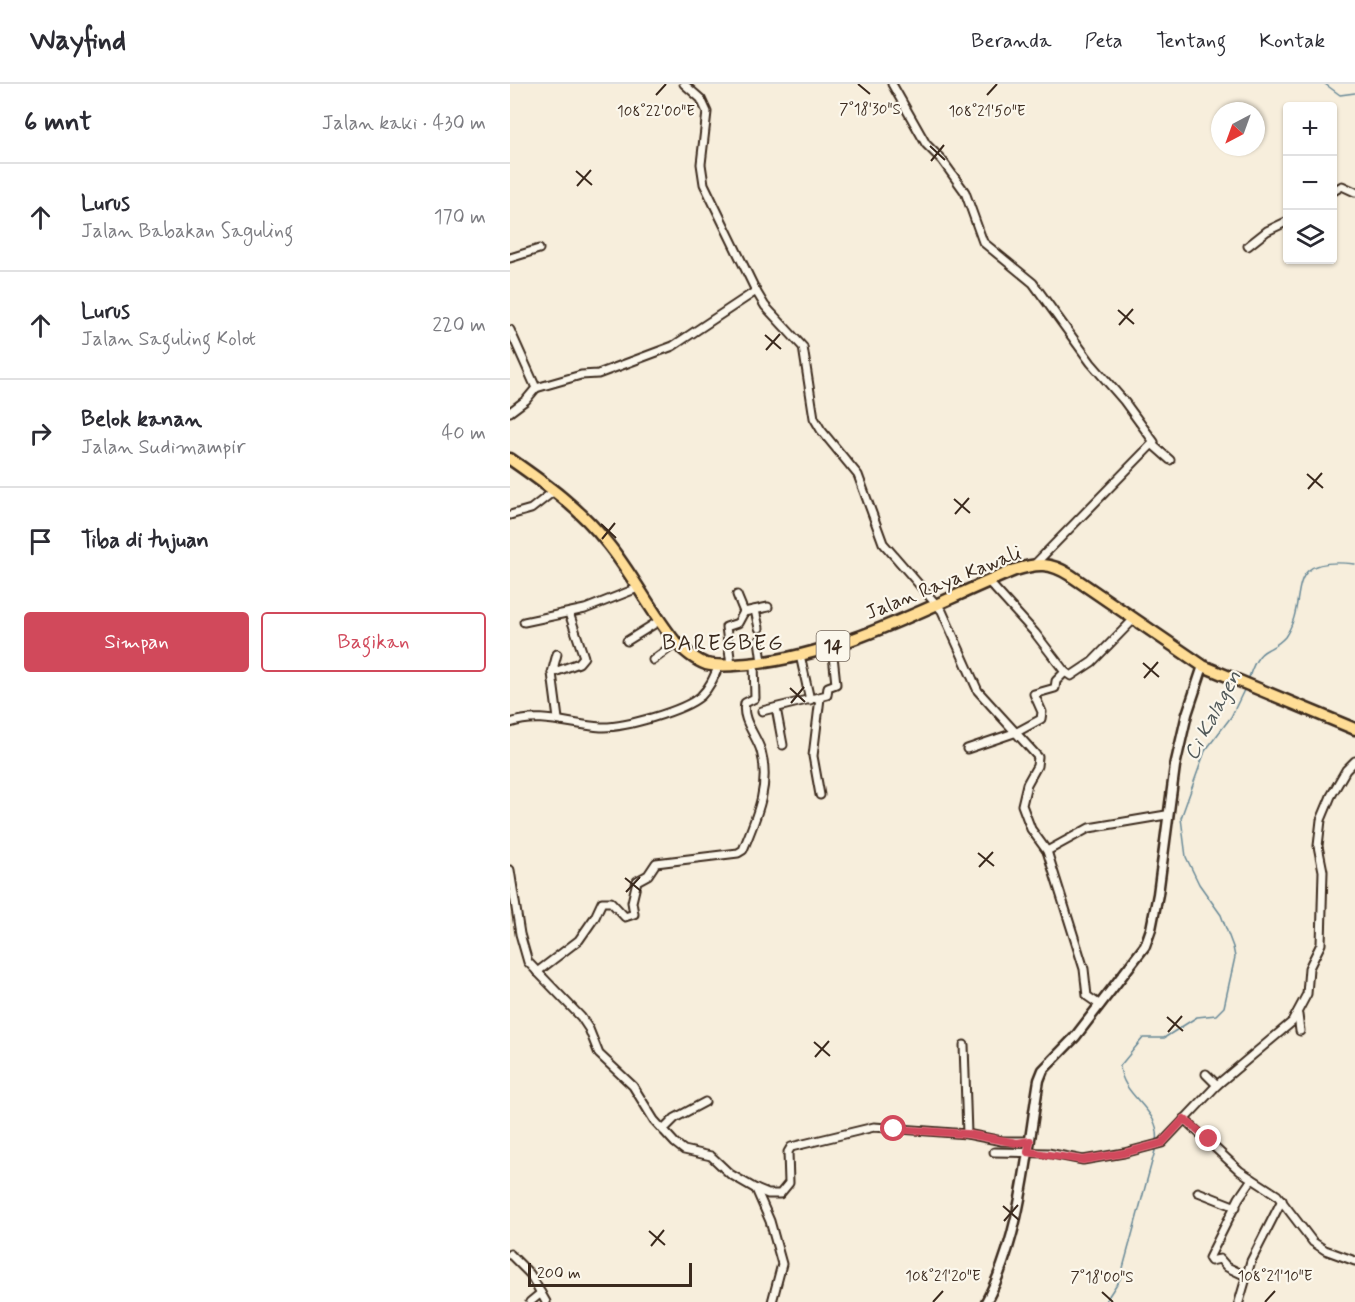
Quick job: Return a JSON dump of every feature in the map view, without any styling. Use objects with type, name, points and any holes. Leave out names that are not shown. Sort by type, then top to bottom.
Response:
[{"type":"highway","name":"Jalan Raya Kawali","points":[[510,459],[586,518],[609,545],[676,643],[690,655],[706,664],[758,663],[832,646],[988,581],[1035,564],[1059,568],[1203,666],[1355,729]]},
{"type":"street","points":[[684,84],[701,99],[707,111],[701,164],[704,184],[765,306],[803,347],[814,418],[858,475],[877,533],[946,618],[978,691],[990,708],[1017,732],[1039,760],[1022,805],[1029,825],[1047,851],[1084,969],[1086,995],[1100,1005]]},
{"type":"street","points":[[892,84],[926,144],[942,160],[964,192],[983,242],[1033,283],[1091,363],[1131,409],[1152,438],[1153,445],[1170,460]]},
{"type":"street","points":[[1337,189],[1342,186],[1355,192]]},
{"type":"street","points":[[1248,246],[1267,231],[1283,223]]},
{"type":"street","points":[[510,258],[540,249]]},
{"type":"street","points":[[510,412],[526,400],[536,388],[581,375],[598,374],[673,346],[756,291]]},
{"type":"street","points":[[510,330],[536,388]]},
{"type":"street","points":[[1035,564],[1153,445]]},
{"type":"street","points":[[510,515],[531,509],[554,491]]},
{"type":"street","points":[[988,581],[1035,633],[1065,672],[1071,676],[1082,670],[1133,620]]},
{"type":"street","points":[[524,622],[595,606],[638,588]]},
{"type":"street","points":[[731,665],[726,627],[738,623],[744,612],[738,594]]},
{"type":"street","points":[[744,612],[768,607]]},
{"type":"street","points":[[755,610],[759,628]]},
{"type":"street","points":[[552,673],[579,663],[584,657],[569,612]]},
{"type":"street","points":[[627,642],[659,621]]},
{"type":"street","points":[[537,972],[579,940],[596,917],[602,902],[611,902],[625,917],[634,914],[632,902],[638,881],[648,875],[656,863],[738,853],[743,850],[762,802],[761,749],[744,711],[745,703],[755,699],[759,640]]},
{"type":"street","points":[[653,660],[676,643]]},
{"type":"street","points":[[762,711],[820,698],[828,694],[828,687],[836,684],[832,646]]},
{"type":"street","points":[[557,654],[552,673],[558,719]]},
{"type":"street","points":[[800,655],[810,700]]},
{"type":"street","points":[[510,723],[526,719],[558,719],[609,727],[683,706],[706,691],[719,665]]},
{"type":"street","points":[[986,1302],[998,1273],[1023,1188],[1039,1080],[1043,1070],[1075,1037],[1134,962],[1151,928],[1167,815],[1187,714],[1203,666]]},
{"type":"street","points":[[967,749],[1017,732],[1041,719],[1042,712],[1034,694],[1055,688],[1056,681],[1065,672]]},
{"type":"street","points":[[820,698],[813,756],[820,795]]},
{"type":"street","points":[[776,708],[783,745]]},
{"type":"street","points":[[994,1152],[1028,1152],[1083,1160],[1156,1145],[1169,1138],[1217,1085],[1276,1038],[1298,1016],[1307,994],[1309,968],[1321,944],[1323,871],[1318,846],[1321,820],[1331,796],[1355,761]]},
{"type":"street","points":[[1047,851],[1089,828],[1167,815]]},
{"type":"street","points":[[510,870],[523,949],[528,962],[581,1017],[589,1029],[599,1054],[633,1086],[663,1130],[684,1150],[711,1156],[730,1174],[756,1189],[775,1194],[785,1189],[791,1177],[788,1152],[791,1147],[874,1126],[967,1134],[1002,1141],[1030,1141]]},
{"type":"street","points":[[1298,1016],[1300,1031]]},
{"type":"street","points":[[964,1045],[967,1134]]},
{"type":"street","points":[[1206,1074],[1217,1085]]},
{"type":"street","points":[[663,1130],[675,1118],[705,1102]]},
{"type":"street","points":[[1184,1119],[1252,1179],[1282,1200],[1313,1242],[1325,1250],[1355,1261]]},
{"type":"street","points":[[1246,1276],[1227,1267],[1220,1259],[1209,1259],[1252,1179]]},
{"type":"street","points":[[756,1189],[770,1221],[782,1264],[772,1302]]},
{"type":"street","points":[[1198,1192],[1236,1206]]},
{"type":"street","points":[[1239,1302],[1251,1261],[1282,1200]]},
{"type":"street","points":[[510,1254],[530,1274],[546,1302]]},
{"type":"street","points":[[530,1302],[541,1293]]},
{"type":"waterway","name":"Ci Kalagen","points":[[1325,84],[1340,95],[1355,93]]},
{"type":"waterway","name":"Ci Kalagen","points":[[1248,681],[1252,668],[1260,655],[1285,637],[1292,623],[1301,583],[1306,573],[1315,566],[1331,563],[1355,564]]},
{"type":"waterway","name":"Ci Kalagen","points":[[1157,1142],[1154,1121],[1127,1087],[1120,1066],[1143,1038],[1164,1038],[1197,1017],[1216,1015],[1224,1007],[1235,957],[1233,947],[1221,915],[1199,884],[1186,857],[1181,818],[1205,751],[1231,717],[1245,688]]},
{"type":"waterway","name":"Ci Kalagen","points":[[1105,1302],[1120,1279],[1156,1147]]},
{"type":"district","name":"BAREGBEG","points":[[723,642]]},
{"type":"route","points":[[894,1129],[967,1134],[1017,1143],[1030,1141],[1028,1152],[1048,1153],[1083,1160],[1162,1143],[1184,1119],[1209,1139]]}]
